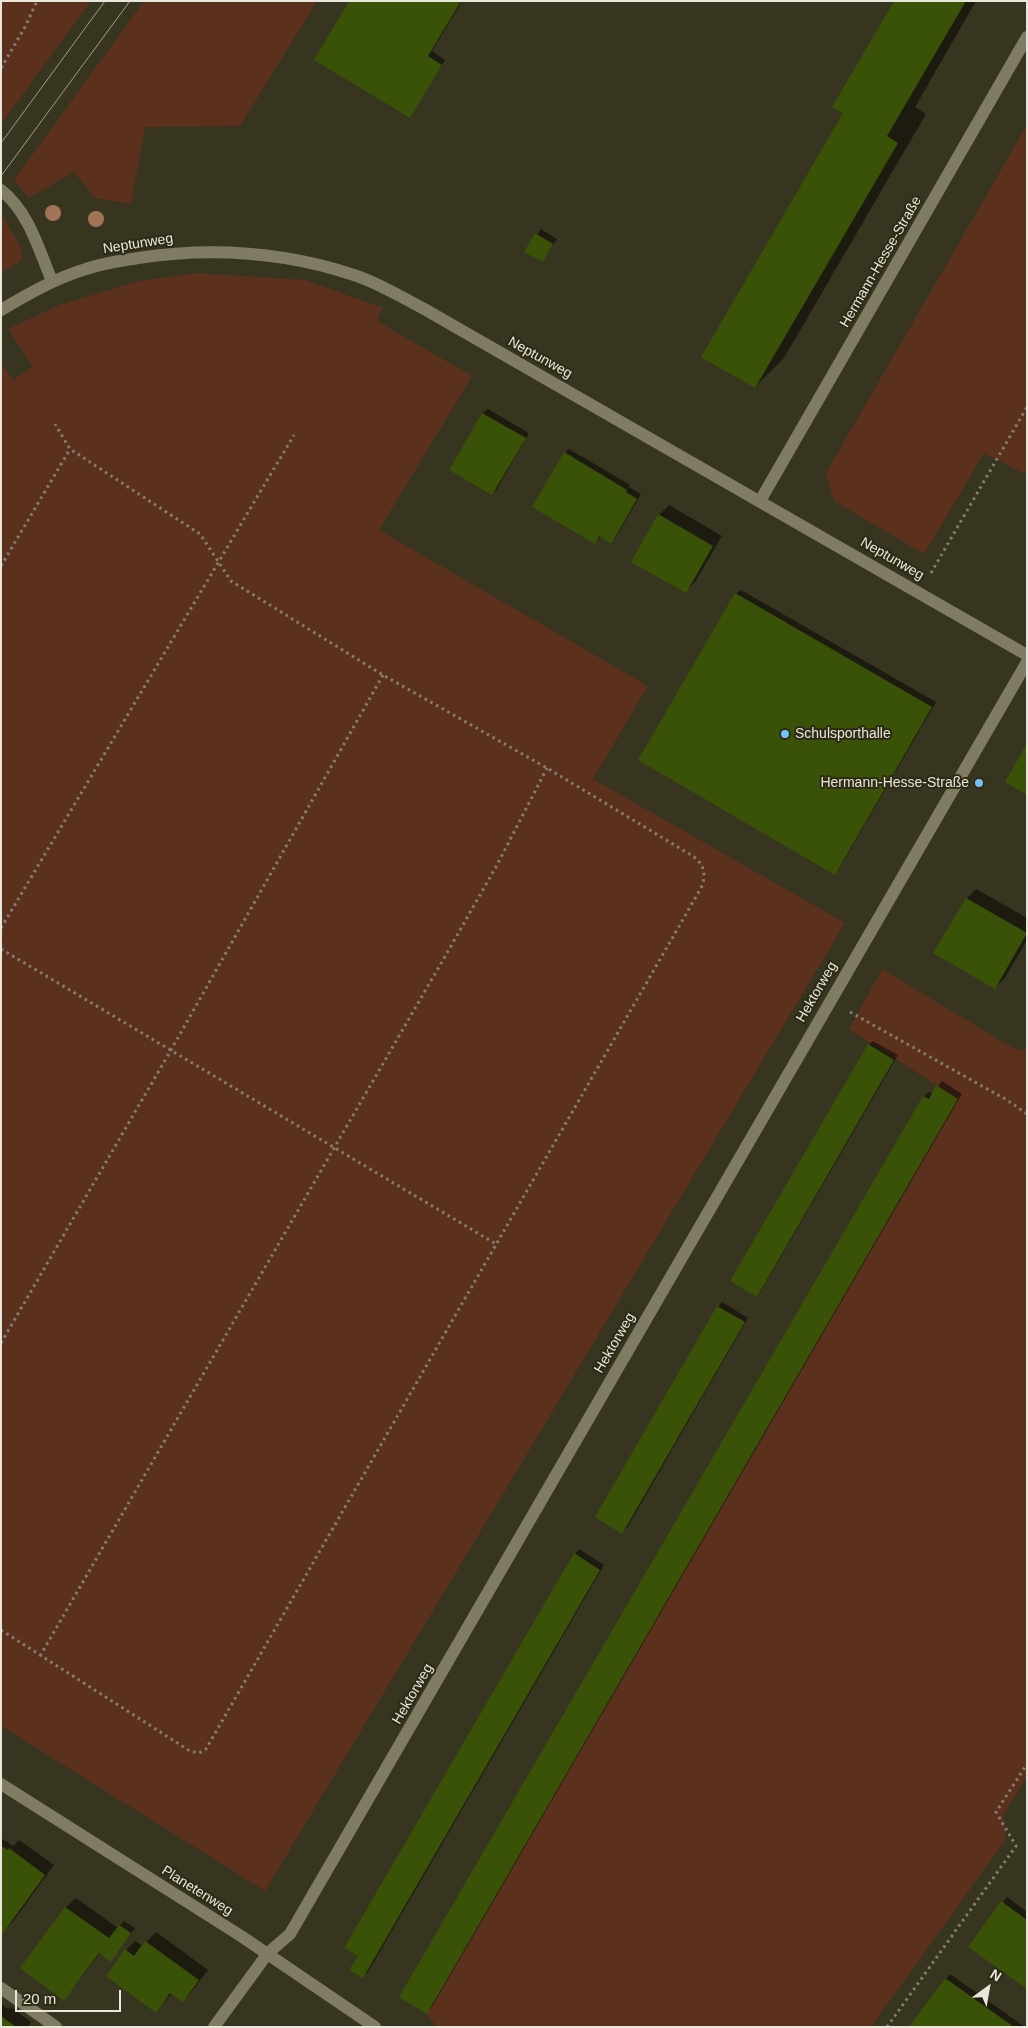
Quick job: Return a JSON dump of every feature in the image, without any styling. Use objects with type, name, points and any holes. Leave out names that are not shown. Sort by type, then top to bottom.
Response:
[{"type":"street","name":"Hermann-Hesse-Straße","points":[[760,501],[1027,37]]},
{"type":"street","points":[[1,190],[19,207],[32,230],[52,281]]},
{"type":"street","name":"Neptunweg","points":[[1,310],[52,281],[86,268],[108,263],[181,253],[236,253],[290,259],[356,276],[426,310],[1027,655]]},
{"type":"street","name":"Hektorweg","points":[[214,2027],[268,1954],[290,1934],[1027,662]]},
{"type":"street","name":"Planetenweg","points":[[1,1784],[268,1954],[375,2027]]},
{"type":"street","points":[[1,1988],[56,2027]]},
{"type":"path","points":[[1,68],[26,27],[37,1]]},
{"type":"path","points":[[919,592],[1027,406]]},
{"type":"path","points":[[1,1630],[190,1751],[200,1753],[206,1749],[701,888],[705,877],[703,868],[695,857],[547,768],[383,675],[231,581],[200,534],[70,449],[55,424]]},
{"type":"path","points":[[1,928],[294,435]]},
{"type":"path","points":[[1,566],[70,449]]},
{"type":"path","points":[[1,1343],[171,1050],[383,675]]},
{"type":"path","points":[[40,1656],[448,952],[497,865],[547,768]]},
{"type":"path","points":[[1,948],[496,1244]]},
{"type":"path","points":[[829,1001],[1006,1100],[1027,1114]]},
{"type":"path","points":[[887,2027],[1016,1846],[996,1812],[1027,1764]]},
{"type":"shaded area","points":[[1,1],[91,1],[1,124]]},
{"type":"shaded area","points":[[144,1],[317,1],[240,126],[145,127],[131,204],[95,198],[74,172],[29,198],[14,180]]},
{"type":"shaded area","points":[[1027,125],[1027,475],[984,453],[924,554],[834,501],[826,473]]},
{"type":"shaded area","points":[[1,213],[20,245],[22,260],[1,273]]},
{"type":"shaded area","points":[[198,273],[305,280],[383,308],[377,321],[472,376],[379,530],[648,686],[593,779],[845,923],[265,1891],[1,1726],[1,363],[13,380],[33,367],[8,329],[59,305],[139,281]]},
{"type":"shaded area","points":[[882,969],[1016,1050],[1027,1049],[1027,1777],[1003,1815],[1006,1839],[871,2027],[437,2027],[427,2014],[958,1099],[849,1029]]},
{"type":"building","points":[[349,1],[461,1],[428,56],[442,65],[410,118],[314,60]]},
{"type":"building","points":[[894,1],[966,1],[887,136],[898,143],[755,388],[701,357],[843,113],[832,107]]},
{"type":"building","points":[[535,233],[553,244],[543,262],[524,252]]},
{"type":"building","points":[[482,413],[526,438],[492,495],[449,470]]},
{"type":"building","points":[[564,452],[627,490],[626,492],[637,499],[611,544],[599,536],[595,544],[532,507]]},
{"type":"building","points":[[658,514],[713,546],[686,593],[631,562]]},
{"type":"building","name":"Schulsporthalle","points":[[735,593],[932,707],[835,875],[638,760]]},
{"type":"building","points":[[1027,743],[1027,795],[1005,782]]},
{"type":"building","points":[[966,898],[1027,933],[995,989],[933,953]]},
{"type":"building","points":[[868,1044],[894,1060],[757,1297],[730,1281]]},
{"type":"building","points":[[936,1085],[958,1099],[427,2014],[399,1997],[923,1096],[929,1099]]},
{"type":"building","points":[[717,1306],[745,1322],[622,1534],[595,1517]]},
{"type":"building","points":[[574,1553],[600,1570],[363,1978],[349,1970],[358,1956],[344,1948]]},
{"type":"building","points":[[1,1846],[8,1850],[9,1848],[45,1875],[1,1936]]},
{"type":"building","points":[[1001,1901],[1027,1920],[1027,1989],[968,1947]]},
{"type":"building","points":[[65,1907],[109,1938],[119,1925],[131,1933],[111,1962],[99,1953],[64,2001],[20,1968]]},
{"type":"building","points":[[145,1941],[199,1980],[183,2002],[170,1993],[156,2013],[106,1976],[125,1949],[134,1956]]},
{"type":"building","points":[[945,1978],[1014,2027],[909,2027]]},
{"type":"building","points":[[1,2016],[16,2027],[1,2027]]},
{"type":"tram line","points":[[1,143],[105,1]]},
{"type":"tram line","points":[[1,176],[130,1]]},
{"type":"place","name":"Schulsporthalle","points":[[785,734]]},
{"type":"place","name":"Hermann-Hesse-Straße","points":[[979,783]]}]
